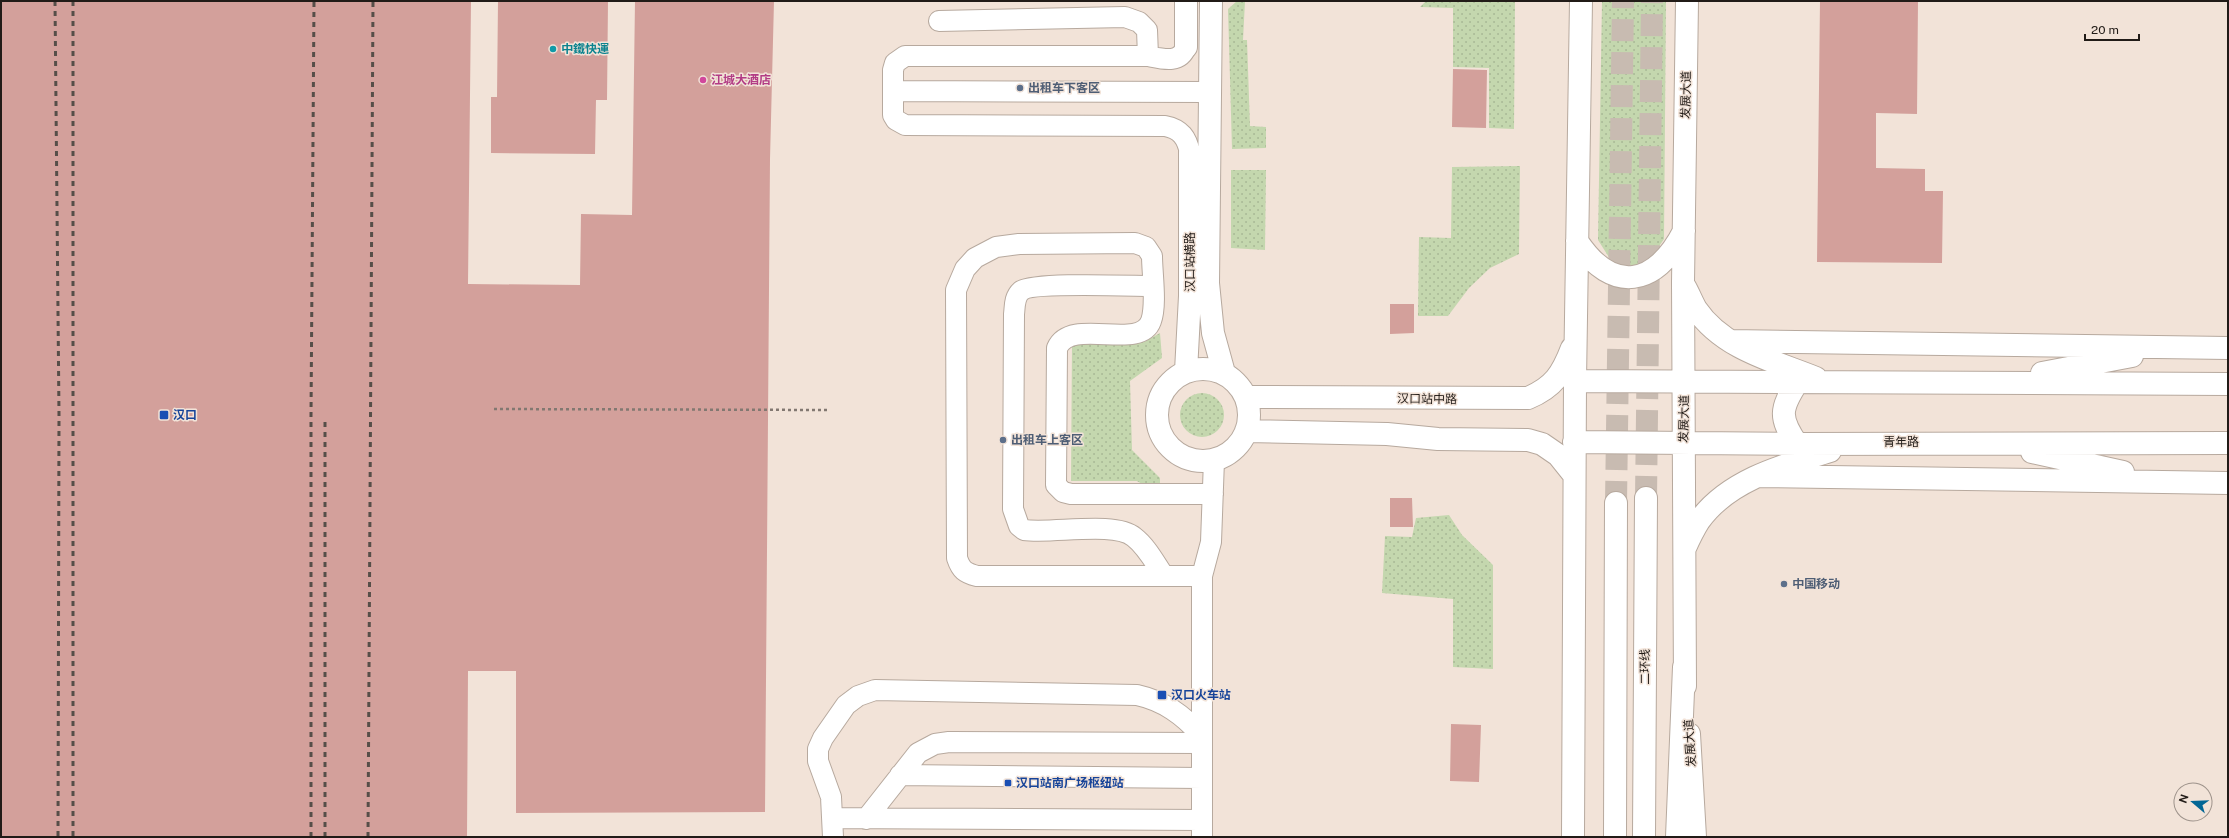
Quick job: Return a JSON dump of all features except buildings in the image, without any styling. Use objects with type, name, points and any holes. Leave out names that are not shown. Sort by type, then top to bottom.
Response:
[{"type":"main road","points":[[1186,1],[1186,47]]},
{"type":"main road","points":[[1211,1],[1208,283],[1212,326],[1224,373]]},
{"type":"main road","points":[[1573,837],[1574,442],[1581,1]]},
{"type":"main road","name":"发展大道","points":[[1687,1],[1683,283],[1685,382],[1684,668],[1695,837]]},
{"type":"main road","name":"汉口站横路","points":[[1186,371],[1190,296],[1190,153]]},
{"type":"main road","points":[[1577,241],[1587,256],[1599,266],[1613,274],[1628,278],[1644,275],[1655,270],[1667,259],[1684,231]]},
{"type":"main road","points":[[1683,283],[1696,309],[1712,327],[1730,341],[1749,352],[1826,383]]},
{"type":"main road","name":"汉口站中路","points":[[1246,397],[1528,398],[1543,392],[1556,380],[1567,362],[1575,340]]},
{"type":"main road","points":[[1730,341],[2228,348]]},
{"type":"main road","points":[[1992,383],[2178,348]]},
{"type":"main road","points":[[1199,368],[1212,369],[1224,373],[1233,379],[1246,397],[1249,414],[1246,431],[1234,450],[1214,460],[1201,462],[1183,457],[1168,445],[1161,435],[1157,422],[1157,410],[1160,397],[1166,386],[1175,377],[1186,371],[1199,368]]},
{"type":"main road","points":[[1575,381],[2228,384]]},
{"type":"main road","points":[[1797,444],[1783,420],[1784,409],[1788,397],[1798,383]]},
{"type":"main road","points":[[1246,431],[1387,434],[1438,439],[1528,440],[1542,444],[1558,455],[1574,475]]},
{"type":"main road","name":"青年路","points":[[1574,442],[1797,444],[1860,442],[2228,443]]},
{"type":"main road","points":[[1684,549],[1699,521],[1715,503],[1731,490],[1787,464],[1860,442]]},
{"type":"main road","points":[[1992,443],[2167,482]]},
{"type":"main road","points":[[1759,476],[2227,483]]},
{"type":"main road","name":"二环线","points":[[1644,837],[1646,498]]},
{"type":"main road","points":[[1615,837],[1616,503]]},
{"type":"main road","points":[[1677,837],[1684,668]]},
{"type":"street","points":[[939,20],[1125,17],[1139,22],[1147,30],[1148,56]]},
{"type":"street","points":[[1186,47],[1184,52],[1178,58],[1148,56],[905,56],[895,63],[893,91],[894,116],[896,120],[905,125],[1165,126],[1179,131],[1184,136],[1190,153]]},
{"type":"street","points":[[893,91],[1210,92]]},
{"type":"street","points":[[1202,576],[977,576],[967,574],[960,568],[957,558],[956,290],[965,269],[984,252],[1008,245],[1135,243],[1146,247],[1152,256],[1153,314],[1151,322],[1143,331],[1137,333],[1073,335],[1060,341],[1056,356],[1056,485],[1063,492],[1071,494],[1213,494]]},
{"type":"street","points":[[1152,286],[1043,287],[1021,290],[1017,296],[1014,314],[1013,510],[1019,526],[1024,530],[1112,529],[1128,532],[1142,544],[1164,576]]},
{"type":"street","points":[[1201,739],[1176,711],[1151,698],[1137,695],[875,690],[858,696],[846,705],[823,738],[818,749],[818,762],[831,797],[833,828],[866,819],[1202,829],[1202,576],[1212,542],[1214,460]]},
{"type":"street","points":[[866,819],[918,752],[935,744],[949,742],[1201,739]]},
{"type":"street","points":[[900,775],[1201,778]]},
{"type":"path","points":[[494,409],[827,410]]},
{"type":"green space","points":[[1237,1],[1245,1],[1243,40],[1247,40],[1250,126],[1266,127],[1266,148],[1232,149],[1228,9]]},
{"type":"green space","points":[[1426,1],[1515,1],[1514,129],[1489,128],[1489,68],[1453,67],[1453,8],[1420,7]]},
{"type":"green space","points":[[1602,1],[1666,1],[1664,239],[1651,258],[1639,266],[1624,267],[1612,262],[1598,240]]},
{"type":"green space","points":[[1520,166],[1519,254],[1490,268],[1469,288],[1448,316],[1418,316],[1419,237],[1451,238],[1452,167]]},
{"type":"green space","points":[[1231,170],[1266,170],[1265,250],[1231,248]]},
{"type":"green space","points":[[1160,333],[1162,358],[1130,381],[1132,450],[1160,478],[1160,495],[1137,481],[1071,481],[1072,344],[1144,342]]},
{"type":"green space","points":[[1198,393],[1206,393],[1218,399],[1224,411],[1224,419],[1218,431],[1206,437],[1198,437],[1186,431],[1180,419],[1180,411],[1186,399]]},
{"type":"green space","points":[[1449,515],[1462,535],[1493,565],[1493,669],[1453,667],[1453,599],[1382,593],[1385,536],[1412,537],[1416,518]]},
{"type":"tunnel","points":[[1616,503],[1623,1]]},
{"type":"tunnel","points":[[1646,498],[1652,1]]},
{"type":"railway","points":[[55,1],[59,415],[58,837]]},
{"type":"railway","points":[[73,1],[73,837]]},
{"type":"railway","points":[[311,837],[311,417],[314,1]]},
{"type":"railway","points":[[368,837],[373,1]]},
{"type":"railway","points":[[325,417],[325,837]]},
{"type":"place","name":"中鐵快運","points":[[553,49]]},
{"type":"place","name":"江城大酒店","points":[[703,80]]},
{"type":"place","name":"出租车下客区","points":[[1020,88]]},
{"type":"place","name":"汉口","points":[[164,415]]},
{"type":"place","name":"出租车上客区","points":[[1003,440]]},
{"type":"place","name":"中国移动","points":[[1784,584]]},
{"type":"place","name":"汉口火车站","points":[[1162,695]]},
{"type":"place","name":"汉口站南广场枢纽站","points":[[1008,783]]}]
